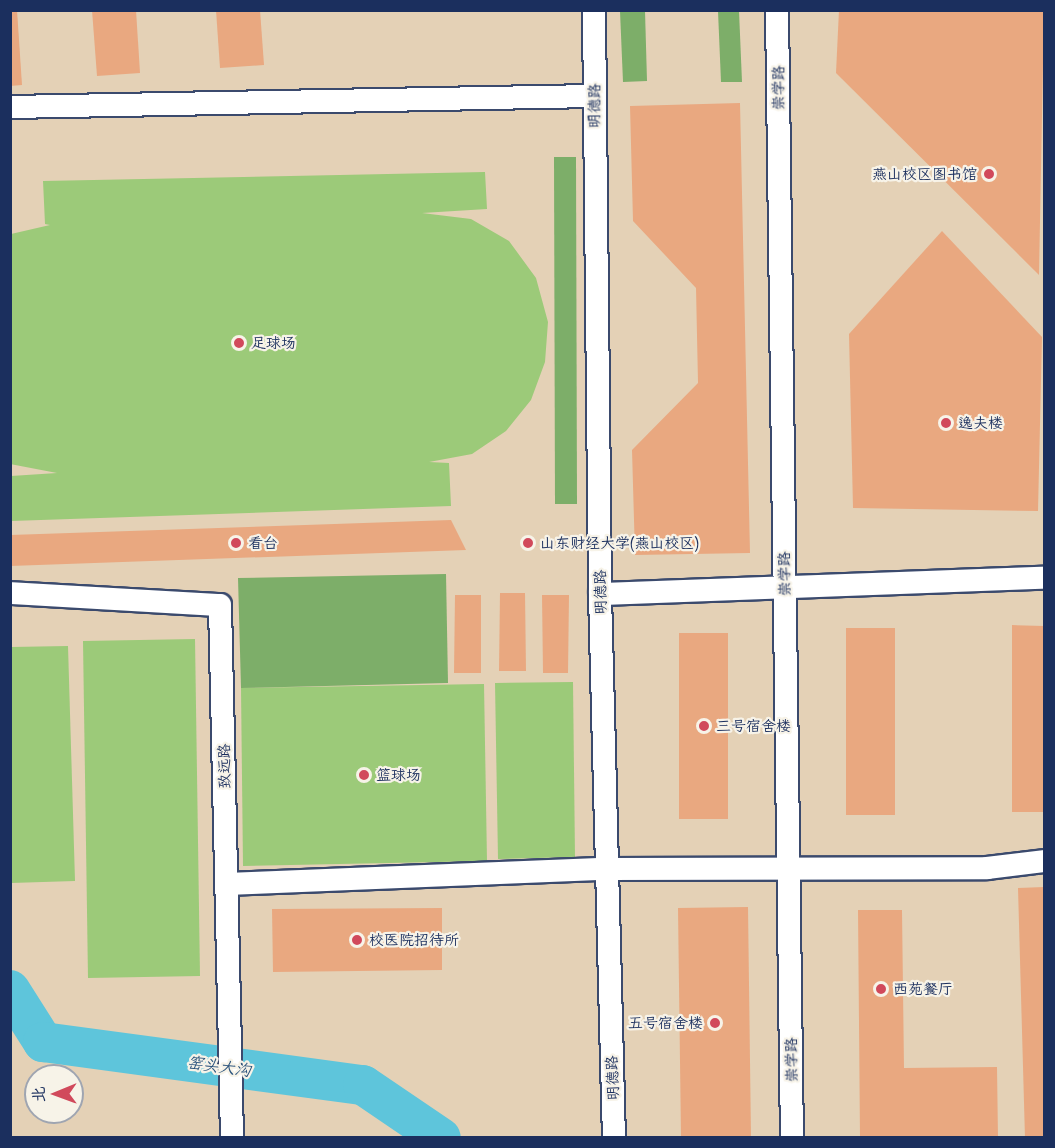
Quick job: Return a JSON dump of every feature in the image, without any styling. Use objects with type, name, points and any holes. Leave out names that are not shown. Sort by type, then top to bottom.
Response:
[{"type":"lane","name":"明德路","points":[[594,10],[600,594],[605,869],[614,1137]]},
{"type":"lane","name":"崇学路","points":[[777,10],[785,587],[786,869],[792,1137]]},
{"type":"lane","points":[[10,107],[594,96]]},
{"type":"lane","points":[[600,594],[1044,578]]},
{"type":"lane","name":"致远路","points":[[10,593],[220,604],[232,1137]]},
{"type":"lane","points":[[227,884],[605,869],[987,868],[1044,861]]},
{"type":"shaded area","name":"山东财经大学(燕山校区)","points":[[10,11],[1044,11],[1044,1137],[11,1137]]},
{"type":"green space","points":[[620,11],[645,11],[647,81],[623,82]]},
{"type":"green space","points":[[718,11],[739,11],[742,82],[721,82]]},
{"type":"green space","points":[[554,157],[576,157],[577,504],[555,504]]},
{"type":"green space","points":[[485,172],[487,209],[422,213],[471,219],[509,241],[536,278],[548,322],[545,362],[531,400],[506,431],[472,454],[429,462],[449,463],[451,506],[11,521],[11,476],[57,473],[10,464],[11,234],[50,225],[45,224],[43,181]]},
{"type":"green space","points":[[446,574],[448,683],[241,688],[238,578]]},
{"type":"green space","points":[[195,639],[200,976],[88,978],[83,641]]},
{"type":"green space","points":[[68,646],[75,881],[11,883],[11,647]]},
{"type":"green space","points":[[573,682],[575,857],[498,859],[495,683]]},
{"type":"green space","name":"篮球场","points":[[484,684],[487,861],[243,866],[241,688]]},
{"type":"building","points":[[10,10],[17,10],[22,85],[10,86]]},
{"type":"building","points":[[92,10],[136,10],[140,73],[97,76]]},
{"type":"building","points":[[216,10],[260,10],[264,65],[220,68]]},
{"type":"building","name":"燕山校区图书馆","points":[[839,10],[1044,10],[1039,275],[836,73]]},
{"type":"building","points":[[740,103],[750,553],[635,555],[632,450],[698,383],[696,288],[633,221],[630,106]]},
{"type":"building","name":"逸夫楼","points":[[942,231],[1042,337],[1038,511],[853,508],[849,334]]},
{"type":"building","name":"看台","points":[[451,520],[466,550],[10,566],[10,535]]},
{"type":"building","points":[[500,593],[525,593],[526,671],[499,671]]},
{"type":"building","points":[[455,595],[481,595],[481,673],[454,673]]},
{"type":"building","points":[[542,595],[569,595],[568,673],[543,673]]},
{"type":"building","points":[[1012,625],[1044,626],[1044,812],[1012,812]]},
{"type":"building","points":[[846,628],[895,628],[895,815],[846,815]]},
{"type":"building","name":"三号宿舍楼","points":[[679,633],[728,633],[728,819],[679,819]]},
{"type":"building","points":[[1044,887],[1044,1138],[1025,1138],[1018,888]]},
{"type":"building","name":"五号宿舍楼","points":[[748,907],[751,1138],[681,1138],[678,908]]},
{"type":"building","name":"校医院招待所","points":[[442,908],[442,970],[273,972],[272,909]]},
{"type":"building","name":"西苑餐厅","points":[[858,910],[902,910],[904,1068],[997,1067],[998,1138],[860,1138]]},
{"type":"waterway","name":"窑头大沟","points":[[10,990],[43,1042],[363,1085],[441,1138]]},
{"type":"place","name":"燕山校区图书馆","points":[[989,174]]},
{"type":"place","name":"足球场","points":[[239,343]]},
{"type":"place","name":"逸夫楼","points":[[946,423]]},
{"type":"place","name":"看台","points":[[236,543]]},
{"type":"place","name":"山东财经大学(燕山校区)","points":[[528,543]]},
{"type":"place","name":"三号宿舍楼","points":[[704,726]]},
{"type":"place","name":"篮球场","points":[[364,775]]},
{"type":"place","name":"校医院招待所","points":[[357,940]]},
{"type":"place","name":"西苑餐厅","points":[[881,989]]},
{"type":"place","name":"五号宿舍楼","points":[[715,1023]]}]
